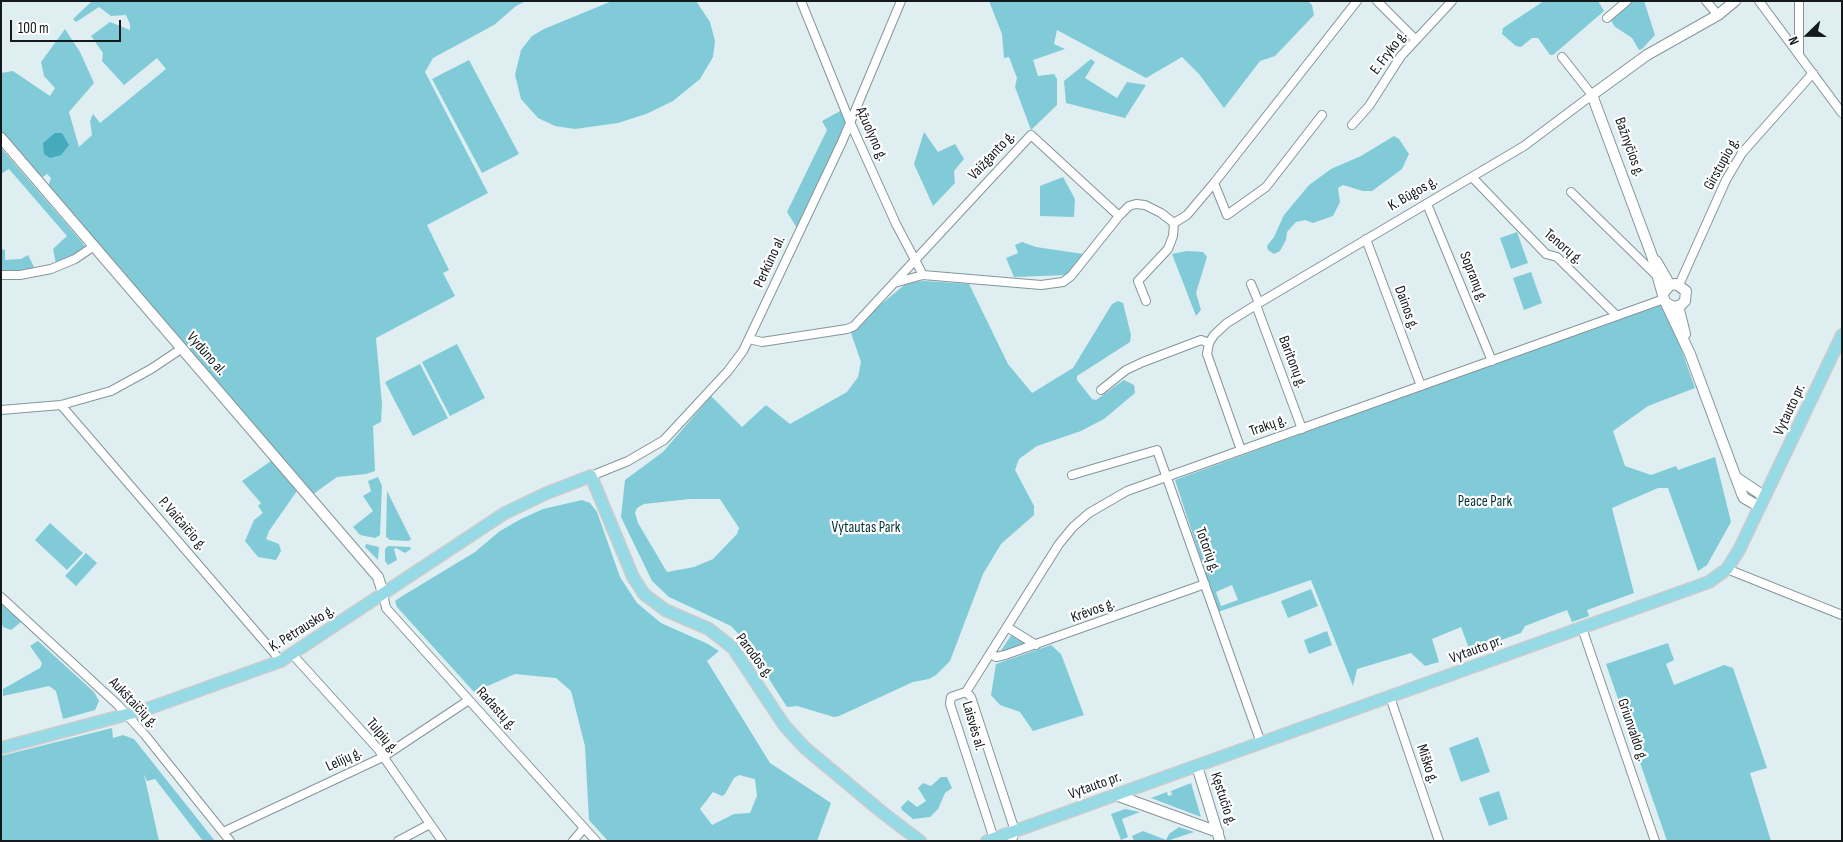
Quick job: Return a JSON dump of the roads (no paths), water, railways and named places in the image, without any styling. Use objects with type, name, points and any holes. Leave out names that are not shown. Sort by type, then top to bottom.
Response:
[{"type":"main road","name":"Vytauto pr.","points":[[992,840],[1013,836],[1116,795],[1701,585],[1727,569],[1762,502],[1842,335]]},
{"type":"main road","name":"K. Petrausko g.","points":[[1,748],[127,715],[281,661],[293,655],[505,513],[547,493],[591,476]]},
{"type":"main road","name":"Parodos g.","points":[[591,476],[633,577],[644,594],[665,610],[709,630],[733,648],[794,736],[905,837],[920,841]]},
{"type":"street","name":"Ąžuolyno g.","points":[[801,1],[850,122],[896,224],[923,275]]},
{"type":"street","name":"Perkūno al.","points":[[591,476],[628,461],[664,440],[732,366],[749,339],[850,122],[901,1]]},
{"type":"street","points":[[1174,224],[1187,215],[1214,183],[1357,1]]},
{"type":"street","points":[[1377,1],[1416,40]]},
{"type":"street","name":"E. Fryko g.","points":[[1352,126],[1369,106],[1401,56],[1452,1]]},
{"type":"street","points":[[1607,18],[1627,1]]},
{"type":"street","points":[[1706,1],[1718,15]]},
{"type":"street","name":"K. Būgos g.","points":[[1208,343],[1227,323],[1257,304],[1524,146],[1647,55],[1718,15],[1735,1]]},
{"type":"street","points":[[1759,1],[1842,113]]},
{"type":"street","points":[[1799,1],[1799,54]]},
{"type":"street","name":"Bažnyčios g.","points":[[1562,57],[1592,95],[1652,256],[1657,276]]},
{"type":"street","name":"Girstupio g.","points":[[1671,295],[1726,180],[1742,153],[1813,73]]},
{"type":"street","points":[[1214,183],[1227,215],[1266,187],[1322,115]]},
{"type":"street","name":"Vaižganto g.","points":[[749,339],[762,342],[847,329],[854,326],[1031,135],[1119,216]]},
{"type":"street","name":"Vydūno al.","points":[[1,138],[378,577],[383,593]]},
{"type":"street","name":"Tenorų g.","points":[[1472,177],[1546,254],[1557,257],[1617,316]]},
{"type":"street","name":"Bažnyčios g.","points":[[1571,192],[1657,276],[1671,295]]},
{"type":"street","points":[[892,283],[923,275],[1041,285],[1063,282],[1071,276],[1129,206],[1136,204],[1145,205],[1161,213],[1174,224]]},
{"type":"street","name":"Sopranų g.","points":[[1427,204],[1492,362]]},
{"type":"street","points":[[1146,301],[1138,281],[1168,248],[1173,236],[1174,224]]},
{"type":"street","name":"Dainos g.","points":[[1366,239],[1420,386]]},
{"type":"street","points":[[1,275],[20,275],[51,269],[75,259],[94,246]]},
{"type":"street","name":"Bažnyčios g.","points":[[1652,256],[1666,276],[1690,354],[1744,498],[1762,502]]},
{"type":"street","name":"Baritonų g.","points":[[1251,284],[1302,429]]},
{"type":"street","name":"Trakų g.","points":[[966,692],[1073,527],[1089,513],[1127,491],[1492,362],[1671,295]]},
{"type":"street","points":[[1101,390],[1126,370],[1201,340],[1208,343],[1206,354],[1242,450]]},
{"type":"street","points":[[1,410],[61,405],[118,388],[181,349]]},
{"type":"street","name":"P. Vaičaičio g.","points":[[61,405],[281,661]]},
{"type":"street","name":"Totorių g.","points":[[1072,475],[1157,450],[1261,743]]},
{"type":"street","points":[[1727,569],[1842,616]]},
{"type":"street","name":"Krėvos g.","points":[[991,654],[996,657],[1005,656],[1205,584]]},
{"type":"street","name":"Radastų g.","points":[[383,593],[386,608],[596,841]]},
{"type":"street","name":"Aukštaičių g.","points":[[1,597],[127,715],[230,841]]},
{"type":"street","points":[[1007,627],[1036,645]]},
{"type":"street","name":"Griunvaldo g.","points":[[1582,628],[1655,841]]},
{"type":"street","name":"Tulpių g.","points":[[293,655],[383,757],[442,841]]},
{"type":"street","name":"Laisvės al.","points":[[992,840],[950,704],[951,697],[966,692],[971,697],[1013,836]]},
{"type":"street","name":"Miško g.","points":[[1390,697],[1439,841]]},
{"type":"street","name":"Lelijų g.","points":[[222,832],[383,757],[468,700]]},
{"type":"street","name":"Kęstučio g.","points":[[1197,766],[1219,837]]},
{"type":"street","points":[[1116,795],[1219,837]]},
{"type":"street","points":[[398,841],[430,824]]},
{"type":"street","points":[[573,841],[584,828]]},
{"type":"park label","name":"Peace Park","points":[[1485,502]]},
{"type":"park label","name":"Vytautas Park","points":[[866,528]]}]
